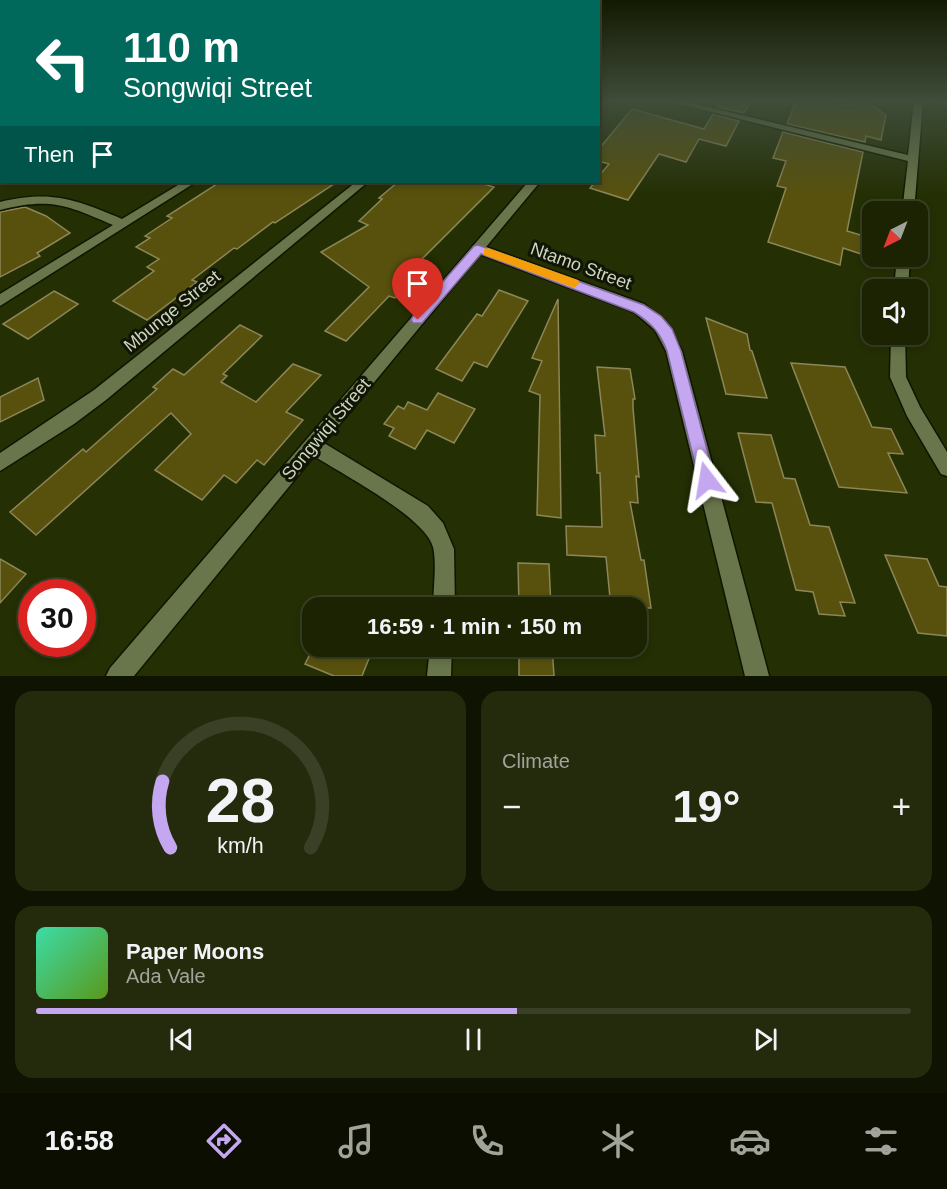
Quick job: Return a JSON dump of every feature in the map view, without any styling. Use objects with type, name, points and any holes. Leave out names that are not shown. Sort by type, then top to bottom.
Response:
[{"type":"street","points":[[803,133],[912,159]]},
{"type":"street","points":[[909,201],[915,133]]},
{"type":"street","points":[[0,301],[188,183]]},
{"type":"street","name":"Mbunge Street","points":[[0,463],[68,419],[100,395],[361,183]]},
{"type":"street","name":"Songwiqi Street","points":[[118,676],[533,183]]},
{"type":"street","points":[[0,206],[38,197],[54,198],[122,224]]},
{"type":"street","name":"Ntamo Street","points":[[478,249],[639,308],[656,319],[667,333],[674,351],[757,676]]},
{"type":"street","points":[[897,345],[901,384],[913,411],[947,468]]},
{"type":"street","points":[[312,445],[421,513],[436,530],[444,549],[444,597]]},
{"type":"street","points":[[439,676],[440,657]]},
{"type":"building","points":[[612,133],[733,133],[726,146],[699,139],[686,162],[659,154],[628,200],[590,188],[594,183],[600,183],[600,175],[609,164],[600,162],[600,148]]},
{"type":"building","points":[[783,133],[863,152],[847,231],[862,235],[861,254],[843,248],[840,265],[768,242],[786,188],[777,186],[786,161],[773,158]]},
{"type":"building","points":[[824,133],[882,133],[881,140],[866,136],[865,142]]},
{"type":"building","points":[[218,183],[335,183],[275,223],[273,222],[237,249],[234,248],[192,280],[197,282],[147,320],[113,301],[154,271],[147,267],[159,259],[136,247],[150,238],[145,236],[172,218],[167,216]]},
{"type":"building","points":[[397,183],[480,183],[494,187],[419,262],[421,263],[415,270],[417,272],[395,298],[389,296],[346,341],[325,331],[369,287],[321,252],[368,225],[359,221],[382,199],[379,198]]},
{"type":"building","points":[[25,207],[46,216],[70,233],[37,253],[40,256],[0,277],[0,212]]},
{"type":"building","points":[[499,290],[528,301],[487,367],[474,362],[462,381],[436,369],[477,314],[482,316]]},
{"type":"building","points":[[54,291],[78,304],[28,339],[3,324]]},
{"type":"building","points":[[558,299],[561,518],[537,515],[540,395],[529,391],[542,361],[532,358]]},
{"type":"building","points":[[706,318],[747,334],[750,350],[767,398],[726,394]]},
{"type":"building","points":[[240,325],[262,336],[223,374],[227,376],[221,382],[256,402],[293,364],[321,375],[286,412],[303,420],[264,465],[257,460],[236,483],[224,475],[202,500],[155,470],[191,434],[171,413],[36,535],[10,512],[83,449],[86,452],[157,389],[153,387],[173,369],[184,375]]},
{"type":"building","points":[[791,363],[845,367],[872,427],[891,429],[903,454],[888,453],[907,493],[839,487]]},
{"type":"building","points":[[597,367],[630,369],[635,399],[633,399],[633,408],[639,477],[636,476],[638,503],[630,502],[641,560],[644,560],[651,608],[647,608],[647,597],[610,597],[606,557],[567,555],[566,526],[602,527],[600,473],[597,473],[595,435],[605,436]]},
{"type":"building","points":[[38,378],[44,400],[0,422],[0,397]]},
{"type":"building","points":[[438,393],[475,409],[454,443],[427,430],[415,449],[389,436],[394,428],[384,424],[398,406],[404,409],[408,402],[427,410]]},
{"type":"building","points":[[738,433],[771,435],[784,478],[795,479],[810,525],[829,527],[855,603],[840,602],[845,616],[819,614],[813,592],[796,590],[772,503],[756,502]]},
{"type":"building","points":[[885,555],[927,559],[939,586],[947,587],[947,636],[918,633]]},
{"type":"building","points":[[0,559],[26,574],[22,579],[18,579],[18,583],[0,603]]},
{"type":"building","points":[[518,563],[549,564],[550,597],[519,597]]},
{"type":"building","points":[[308,657],[370,657],[362,676],[334,676],[305,664]]},
{"type":"building","points":[[519,657],[553,657],[554,676],[519,676]]},
{"type":"slow traffic","points":[[488,252],[574,283]]},
{"type":"route","points":[[418,320],[478,249],[639,308],[656,319],[667,333],[674,351],[707,480]]}]
